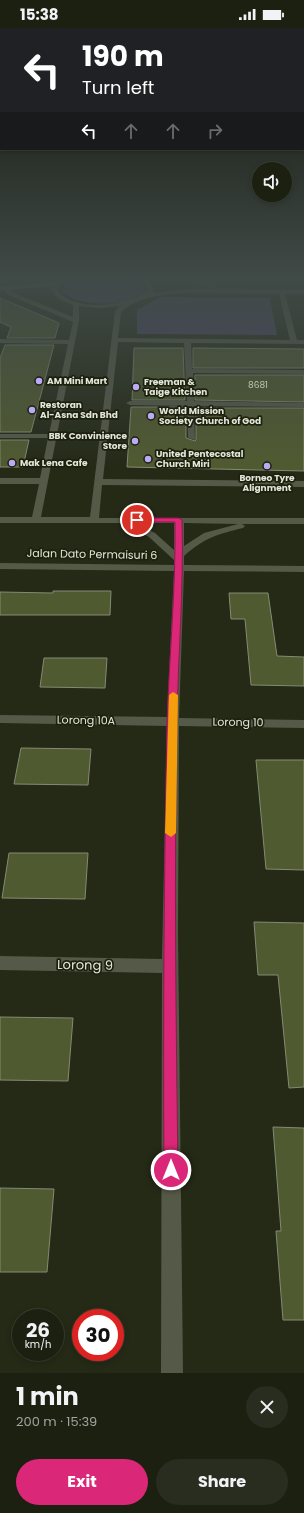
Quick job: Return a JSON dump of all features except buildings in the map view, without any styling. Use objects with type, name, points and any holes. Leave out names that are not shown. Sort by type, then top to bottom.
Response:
[{"type":"street","points":[[36,520],[72,343]]},
{"type":"street","points":[[94,520],[116,343]]},
{"type":"street","points":[[187,343],[192,438]]},
{"type":"street","points":[[189,371],[304,372]]},
{"type":"street","points":[[130,403],[304,405]]},
{"type":"street","points":[[0,436],[53,436]]},
{"type":"street","points":[[0,480],[44,481]]},
{"type":"street","points":[[98,482],[304,484]]},
{"type":"street","points":[[0,520],[304,521]]},
{"type":"street","points":[[122,520],[152,535],[180,561]]},
{"type":"street","points":[[172,1373],[169,966],[172,721],[180,561],[179,520]]},
{"type":"street","points":[[180,561],[192,543],[209,532],[264,520]]},
{"type":"street","name":"Jalan Dato Permaisuri 6","points":[[0,566],[180,561],[304,569]]},
{"type":"street","name":"Lorong 10A","points":[[0,719],[172,721]]},
{"type":"street","name":"Lorong 10","points":[[172,721],[304,724]]},
{"type":"street","name":"Lorong 9","points":[[0,963],[169,966]]},
{"type":"slow traffic","points":[[171,833],[173,695]]},
{"type":"place","name":"AM Mini Mart","points":[[39,381]]},
{"type":"place","name":"Freeman & Taige Kitchen","points":[[136,387]]},
{"type":"place","name":"Restoran Al-Asna Sdn Bhd","points":[[32,410]]},
{"type":"place","name":"World Mission Society Church of God","points":[[151,416]]},
{"type":"place","name":"BBK Convinience Store","points":[[135,441]]},
{"type":"place","name":"United Pentecostal Church Miri","points":[[148,459]]},
{"type":"place","name":"Mak Lena Cafe","points":[[12,463]]},
{"type":"place","name":"Borneo Tyre Alignment","points":[[267,466]]},
{"type":"route","points":[[137,520],[179,520],[180,567],[172,721],[169,966],[171,1170]]}]
